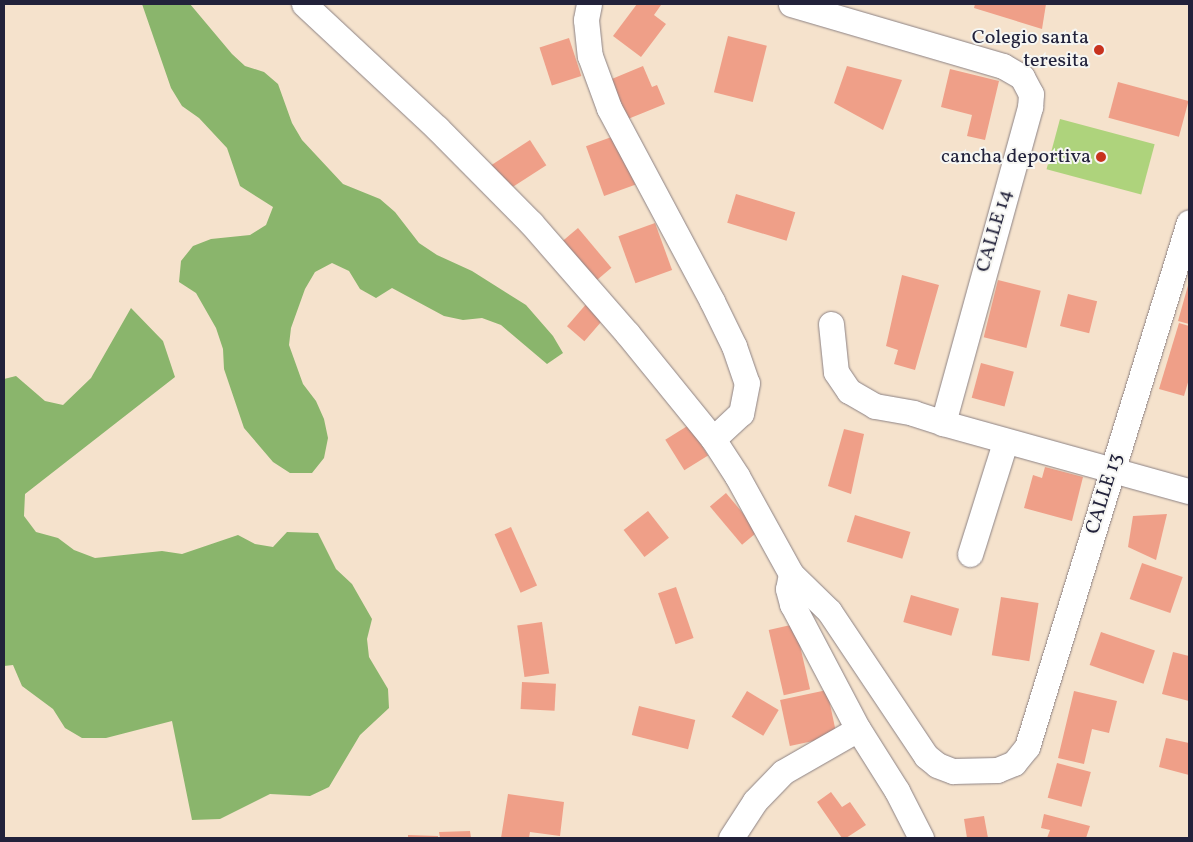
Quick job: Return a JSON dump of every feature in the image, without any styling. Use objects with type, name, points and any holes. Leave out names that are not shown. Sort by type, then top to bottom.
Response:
[{"type":"street","points":[[304,4],[406,96],[531,223],[628,333],[713,440],[737,476],[791,574],[789,597],[858,729],[897,791],[921,838]]},
{"type":"street","points":[[589,4],[586,20],[590,56],[608,108],[712,301],[734,346],[746,383],[741,413],[713,440]]},
{"type":"street","name":"CALLE 14","points":[[791,4],[1003,66],[1022,78],[1031,94],[1030,107],[943,423]]},
{"type":"street","name":"CALLE 13","points":[[791,574],[828,611],[926,756],[937,765],[953,771],[996,770],[1014,763],[1027,747],[1189,222]]},
{"type":"street","points":[[831,324],[836,372],[849,390],[875,406],[913,412],[1005,442],[1189,492]]},
{"type":"street","points":[[970,554],[1005,442]]},
{"type":"street","points":[[731,838],[755,800],[778,777],[858,729]]},
{"type":"green space","points":[[142,4],[190,4],[232,54],[245,66],[264,72],[278,84],[292,123],[302,140],[343,184],[380,199],[395,212],[419,243],[437,255],[472,271],[526,305],[553,336],[563,353],[547,364],[501,325],[482,318],[463,320],[444,316],[392,288],[376,298],[360,289],[349,271],[332,263],[315,272],[305,289],[291,328],[289,345],[303,384],[316,401],[324,419],[328,438],[324,458],[312,473],[290,473],[273,462],[244,428],[224,369],[223,349],[216,328],[196,293],[179,282],[181,261],[193,246],[211,239],[250,235],[266,225],[273,207],[240,186],[227,148],[199,118],[182,106],[171,88]]},
{"type":"green space","name":"cancha deportiva","points":[[1060,119],[1155,144],[1141,195],[1047,169]]},
{"type":"green space","points":[[131,308],[163,341],[175,377],[25,494],[24,516],[36,532],[58,538],[74,550],[95,558],[162,551],[182,554],[238,535],[255,544],[273,547],[287,532],[318,533],[336,569],[352,584],[372,619],[367,639],[369,657],[388,689],[389,708],[360,735],[329,787],[310,796],[270,794],[220,819],[192,820],[172,721],[106,738],[82,738],[65,728],[53,709],[22,686],[13,665],[4,666],[4,379],[16,376],[45,401],[63,405],[91,378]]},
{"type":"building","points":[[637,4],[661,5],[654,15],[666,24],[641,57],[613,36]]},
{"type":"building","points":[[975,4],[1046,4],[1042,29],[974,8]]},
{"type":"building","points":[[728,36],[767,46],[753,102],[714,92]]},
{"type":"building","points":[[569,38],[581,76],[552,86],[540,48]]},
{"type":"building","points":[[643,66],[652,87],[657,85],[665,104],[623,121],[607,81]]},
{"type":"building","points":[[847,66],[902,80],[883,130],[834,103]]},
{"type":"building","points":[[950,69],[999,81],[985,140],[967,136],[972,115],[941,107]]},
{"type":"building","points":[[1118,82],[1189,101],[1179,137],[1108,118]]},
{"type":"building","points":[[617,135],[635,185],[604,196],[586,146]]},
{"type":"building","points":[[530,140],[546,165],[504,192],[488,167]]},
{"type":"building","points":[[736,194],[795,212],[787,241],[727,223]]},
{"type":"building","points":[[655,223],[672,270],[635,283],[618,236]]},
{"type":"building","points":[[578,228],[611,268],[595,282],[561,242]]},
{"type":"building","points":[[902,275],[939,285],[915,370],[894,364],[898,350],[886,346]]},
{"type":"building","points":[[998,280],[1041,291],[1026,348],[984,337]]},
{"type":"building","points":[[1189,282],[1189,324],[1178,321]]},
{"type":"building","points":[[1068,294],[1097,301],[1089,333],[1060,326]]},
{"type":"building","points":[[588,302],[605,317],[584,341],[567,326]]},
{"type":"building","points":[[1179,323],[1189,326],[1189,379],[1184,396],[1159,389]]},
{"type":"building","points":[[981,363],[1014,372],[1005,407],[972,398]]},
{"type":"building","points":[[689,425],[708,456],[684,470],[665,440]]},
{"type":"building","points":[[844,429],[864,434],[851,494],[828,486]]},
{"type":"building","points":[[1045,467],[1083,477],[1072,521],[1024,508],[1033,475],[1042,478]]},
{"type":"building","points":[[726,493],[758,531],[742,545],[710,506]]},
{"type":"building","points":[[648,511],[669,538],[645,557],[624,530]]},
{"type":"building","points":[[1167,514],[1156,560],[1128,547],[1133,516]]},
{"type":"building","points":[[855,515],[910,532],[902,559],[847,542]]},
{"type":"building","points":[[511,527],[537,585],[521,593],[495,534]]},
{"type":"building","points":[[1142,563],[1183,577],[1170,613],[1130,599]]},
{"type":"building","points":[[676,587],[694,638],[676,644],[658,593]]},
{"type":"building","points":[[911,595],[959,609],[951,636],[903,622]]},
{"type":"building","points":[[1001,597],[1039,603],[1029,661],[992,655]]},
{"type":"building","points":[[542,622],[549,673],[524,677],[517,625]]},
{"type":"building","points":[[795,624],[810,689],[784,695],[769,630]]},
{"type":"building","points":[[1101,632],[1155,651],[1143,684],[1090,665]]},
{"type":"building","points":[[1173,652],[1189,656],[1189,701],[1162,694]]},
{"type":"building","points":[[522,682],[556,684],[555,711],[521,709]]},
{"type":"building","points":[[827,690],[837,736],[790,746],[780,700]]},
{"type":"building","points":[[747,691],[779,710],[763,736],[732,717]]},
{"type":"building","points":[[1074,691],[1117,701],[1109,733],[1092,729],[1084,764],[1058,758]]},
{"type":"building","points":[[639,706],[695,720],[688,749],[632,735]]},
{"type":"building","points":[[1166,738],[1189,743],[1189,775],[1159,767]]},
{"type":"building","points":[[1057,763],[1091,772],[1081,807],[1048,798]]},
{"type":"building","points":[[831,792],[842,807],[850,802],[866,825],[846,838],[842,838],[817,802]]},
{"type":"building","points":[[508,794],[564,802],[560,836],[530,832],[529,838],[501,838]]},
{"type":"building","points":[[1044,814],[1090,826],[1086,838],[1047,838],[1050,830],[1041,828]]},
{"type":"building","points":[[984,816],[988,838],[967,838],[964,819]]},
{"type":"building","points":[[470,831],[471,838],[440,838],[439,832]]},
{"type":"building","points":[[408,835],[438,836],[438,838],[408,838]]},
{"type":"place","name":"Colegio santa teresita","points":[[1099,50]]},
{"type":"place","name":"cancha deportiva","points":[[1101,157]]}]
